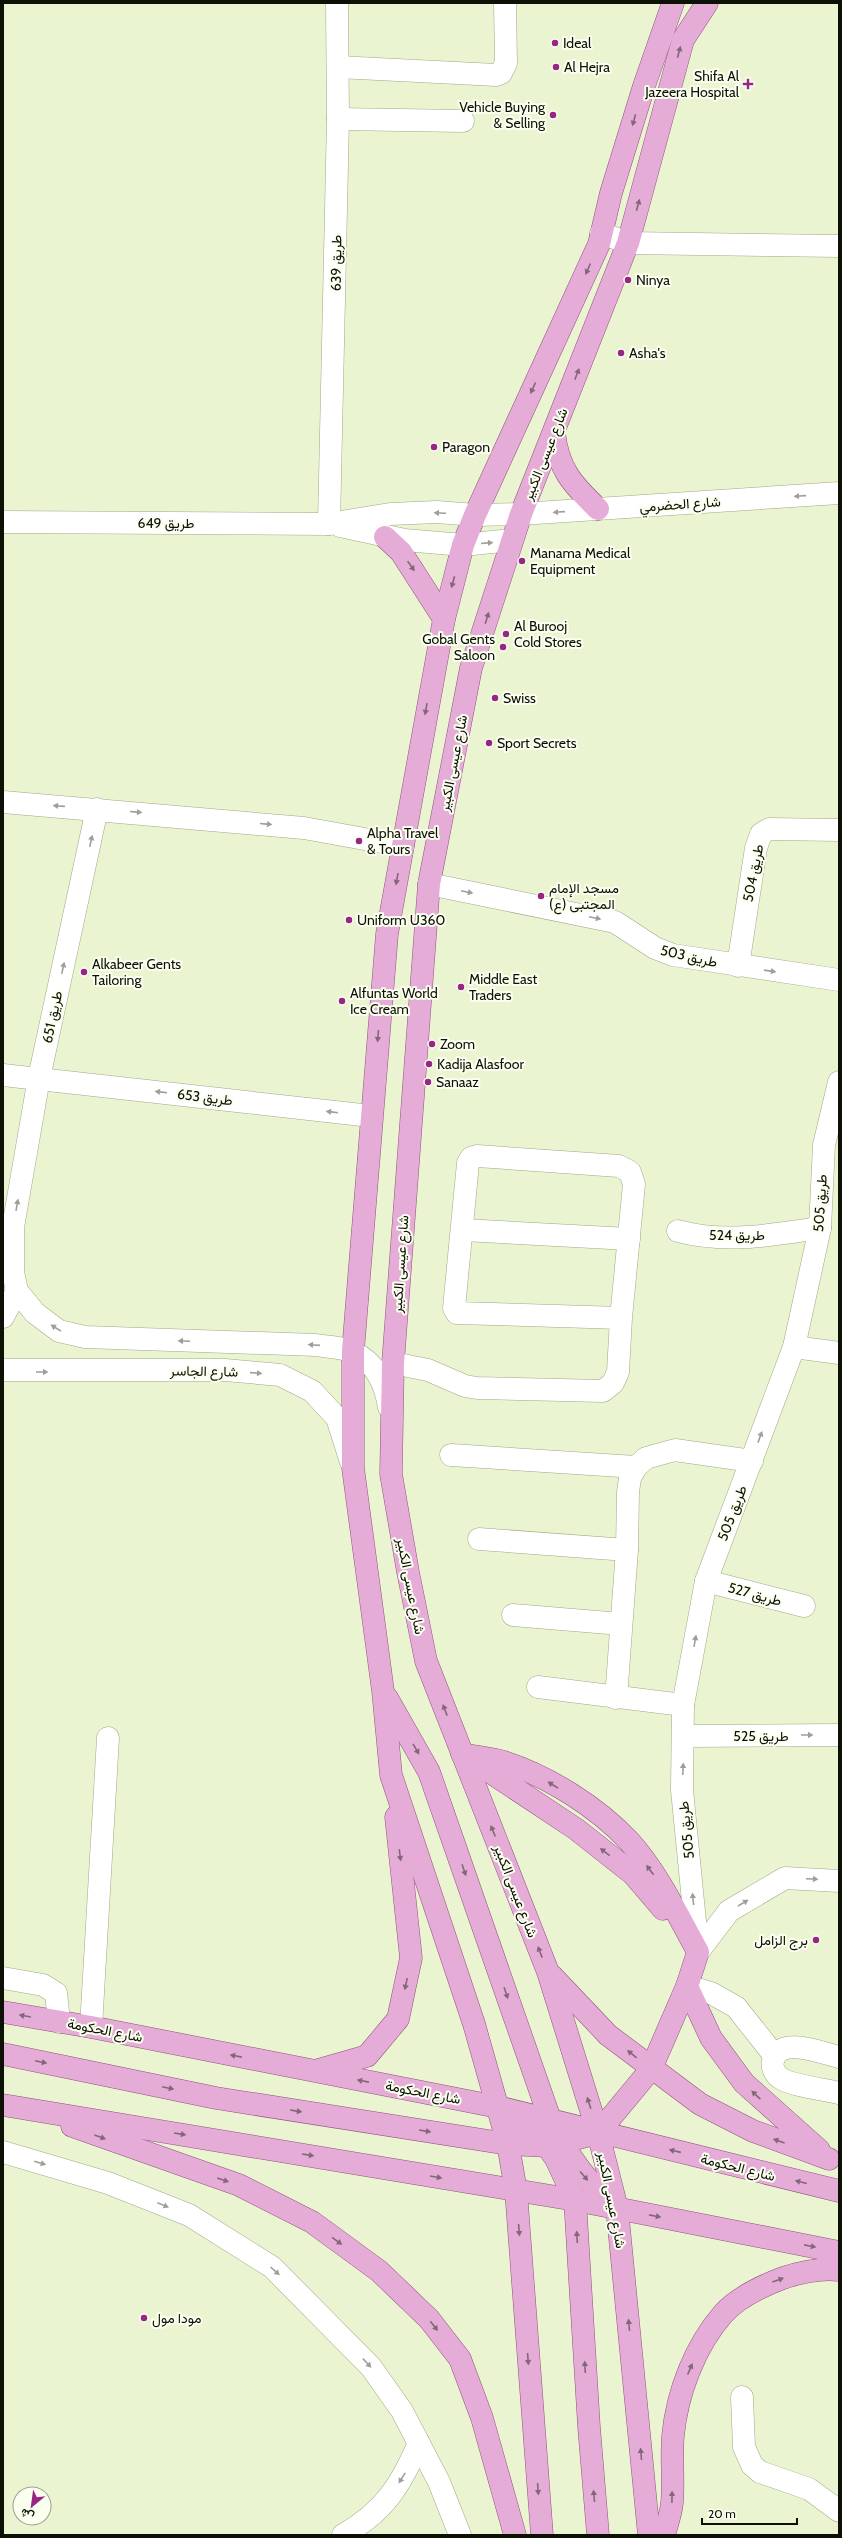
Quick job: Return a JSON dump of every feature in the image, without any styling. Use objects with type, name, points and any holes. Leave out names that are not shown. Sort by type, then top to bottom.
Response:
[{"type":"main road","points":[[313,2071],[367,2056],[398,2019],[411,1958],[383,1691],[353,1468],[353,1352],[387,934],[444,619],[463,545],[475,515],[594,256],[644,86],[673,3]]},
{"type":"main road","name":"شارع عيسى الكبير","points":[[649,2535],[616,2208],[598,2133],[548,1972],[462,1754],[425,1654],[391,1474],[391,1418],[393,1364],[429,884],[471,668],[511,540],[628,243],[683,40],[707,3]]},
{"type":"main road","points":[[554,432],[556,450],[562,466],[571,482],[598,509]]},
{"type":"main road","points":[[385,537],[401,552],[444,619]]},
{"type":"main road","points":[[383,1691],[430,1772],[550,2119],[556,2159],[575,2200],[589,2427],[598,2535]]},
{"type":"main road","points":[[3,2054],[216,2098],[508,2144],[554,2145],[598,2133],[650,2069],[687,1986],[698,1952],[633,1874],[576,1829],[462,1754]]},
{"type":"main road","points":[[391,1775],[471,2017],[508,2144],[516,2191],[542,2535]]},
{"type":"main road","points":[[548,1972],[608,2035],[650,2069],[700,2104],[753,2132],[834,2162]]},
{"type":"main road","points":[[687,1986],[711,2038],[744,2083],[834,2162]]},
{"type":"main road","name":"شارع الحكومة","points":[[3,2012],[91,2027],[498,2107],[550,2119],[598,2133],[839,2191]]},
{"type":"main road","points":[[14,2107],[575,2200],[839,2252]]},
{"type":"main road","points":[[14,2107],[239,2185],[312,2222],[379,2271],[429,2319],[460,2360],[482,2418],[515,2535]]},
{"type":"main road","points":[[498,2107],[554,2145],[600,2194],[616,2208]]},
{"type":"main road","points":[[664,2535],[672,2504],[673,2435],[683,2386],[710,2332],[724,2313],[743,2297],[766,2284],[791,2275],[825,2268],[839,2270]]},
{"type":"street","name":"طريق 639","points":[[329,524],[338,119],[337,3]]},
{"type":"street","points":[[338,67],[496,75],[501,73],[506,63],[506,3]]},
{"type":"street","points":[[338,119],[463,121]]},
{"type":"street","points":[[601,233],[628,243],[839,246]]},
{"type":"street","name":"شارع الحضرمي","points":[[521,514],[839,493]]},
{"type":"street","name":"طريق 649","points":[[3,522],[329,524],[390,514],[437,512],[475,515],[521,514]]},
{"type":"street","name":"طريق 649","points":[[329,524],[385,537],[463,545],[511,540]]},
{"type":"street","points":[[3,802],[98,809],[304,828],[403,846]]},
{"type":"street","name":"طريق 651","points":[[11,1280],[8,1227],[98,809]]},
{"type":"street","name":"طريق 504","points":[[738,966],[756,848],[761,834],[768,829],[839,830]]},
{"type":"street","name":"طريق 503","points":[[429,884],[614,922],[655,948],[673,955],[839,980]]},
{"type":"street","name":"طريق 653","points":[[3,1075],[371,1116]]},
{"type":"street","name":"طريق 505","points":[[698,1952],[682,1790],[684,1705],[706,1581],[794,1347],[820,1228],[824,1145],[839,1082]]},
{"type":"street","points":[[393,1364],[428,1370],[464,1386],[477,1388],[604,1391],[613,1383],[618,1372],[621,1318],[634,1184],[630,1172],[619,1166],[477,1156],[471,1158],[468,1163],[463,1230],[454,1308],[458,1313],[621,1318]]},
{"type":"street","name":"طريق 524","points":[[678,1230],[721,1238],[753,1238],[820,1228]]},
{"type":"street","points":[[463,1230],[629,1239]]},
{"type":"street","points":[[3,1317],[11,1280]]},
{"type":"street","name":"شارع الجاسر","points":[[11,1280],[35,1313],[59,1331],[85,1337],[316,1345],[353,1352]]},
{"type":"street","points":[[794,1347],[839,1353]]},
{"type":"street","points":[[353,1352],[372,1366],[381,1376],[386,1391],[391,1418]]},
{"type":"street","name":"شارع الجاسر","points":[[3,1370],[226,1370],[280,1375],[312,1391],[337,1418],[353,1468]]},
{"type":"street","points":[[616,1698],[627,1550],[628,1492],[630,1478],[636,1467],[646,1458],[675,1450],[752,1461]]},
{"type":"street","points":[[451,1455],[636,1467]]},
{"type":"street","points":[[479,1539],[627,1550]]},
{"type":"street","name":"طريق 527","points":[[706,1581],[804,1606]]},
{"type":"street","points":[[513,1615],[622,1624]]},
{"type":"street","points":[[538,1687],[616,1698],[684,1705]]},
{"type":"street","name":"طريق 525","points":[[684,1736],[839,1735]]},
{"type":"street","points":[[91,2027],[108,1738]]},
{"type":"street","points":[[698,1952],[729,1911],[785,1878],[839,1881]]},
{"type":"street","points":[[3,1978],[42,1985],[56,1993],[59,2022]]},
{"type":"street","points":[[687,1986],[712,1994],[736,2007],[774,2055]]},
{"type":"street","points":[[839,2057],[792,2047],[782,2049],[774,2055],[772,2064],[773,2068],[782,2080],[839,2093]]},
{"type":"street","points":[[3,2152],[108,2183],[189,2215],[272,2267],[371,2367],[402,2411],[440,2482],[460,2535]]},
{"type":"street","points":[[742,2397],[744,2447],[752,2465],[760,2472],[809,2489],[839,2511]]},
{"type":"street","points":[[343,2535],[358,2526],[384,2503],[405,2474],[419,2443]]},
{"type":"place","name":"Ideal","points":[[555,43]]},
{"type":"place","name":"Al Hejra","points":[[556,67]]},
{"type":"place","name":"Shifa Al Jazeera Hospital","points":[[748,84]]},
{"type":"place","name":"Vehicle Buying & Selling","points":[[553,115]]},
{"type":"place","name":"Ninya","points":[[628,280]]},
{"type":"place","name":"Asha's","points":[[621,353]]},
{"type":"place","name":"Paragon","points":[[434,447]]},
{"type":"place","name":"Manama Medical Equipment","points":[[522,561]]},
{"type":"place","name":"Al Burooj Cold Stores","points":[[506,634]]},
{"type":"place","name":"Gobal Gents Saloon","points":[[503,647]]},
{"type":"place","name":"Swiss","points":[[495,698]]},
{"type":"place","name":"Sport Secrets","points":[[489,743]]},
{"type":"place","name":"Alpha Travel & Tours","points":[[359,841]]},
{"type":"place","name":"مسجد الإمام المجتبى (ع)","points":[[541,896]]},
{"type":"place","name":"Uniform U360","points":[[349,920]]},
{"type":"place","name":"Alkabeer Gents Tailoring","points":[[84,972]]},
{"type":"place","name":"Middle East Traders","points":[[461,987]]},
{"type":"place","name":"Alfuntas World Ice Cream","points":[[342,1001]]},
{"type":"place","name":"Zoom","points":[[432,1044]]},
{"type":"place","name":"Kadija Alasfoor","points":[[429,1064]]},
{"type":"place","name":"Sanaaz","points":[[428,1082]]},
{"type":"place","name":"برج الزامل","points":[[816,1940]]},
{"type":"place","name":"مودا مول","points":[[144,2318]]}]
